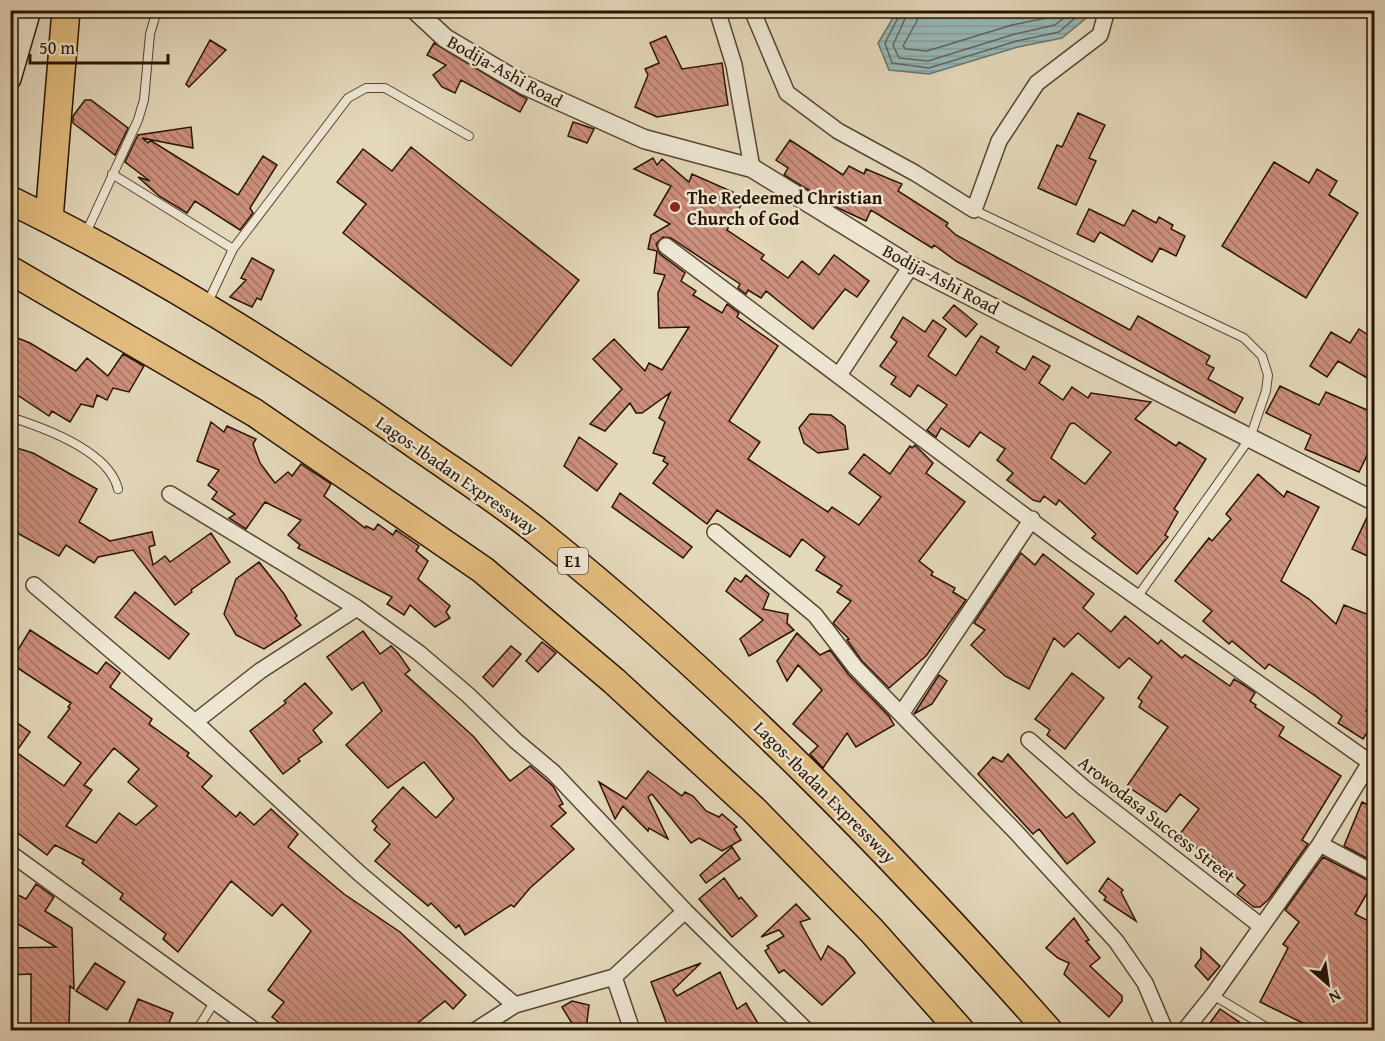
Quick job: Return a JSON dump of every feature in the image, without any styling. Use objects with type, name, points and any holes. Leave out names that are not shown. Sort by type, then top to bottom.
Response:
[{"type":"highway","points":[[49,219],[66,10]]},
{"type":"highway","name":"Lagos-Ibadan Expressway","points":[[10,200],[49,219],[205,307],[377,418],[520,518],[601,585],[730,698],[891,857],[1048,1030]]},
{"type":"highway","points":[[13,278],[255,413],[483,570],[614,681],[754,810],[872,931],[960,1030]]},
{"type":"main road","points":[[10,79],[30,10]]},
{"type":"street","name":"Bodija-Ashi Road","points":[[415,10],[445,38],[524,85],[644,139],[752,168],[911,266],[1374,501]]},
{"type":"street","points":[[717,10],[734,65],[752,168]]},
{"type":"street","points":[[752,10],[787,93],[838,131],[915,173],[974,210],[999,141],[1037,83],[1100,35],[1107,10]]},
{"type":"street","points":[[666,246],[1138,596],[1373,759],[1320,844],[1214,995],[1185,1030]]},
{"type":"street","points":[[839,375],[911,266]]},
{"type":"street","points":[[170,494],[357,608],[419,653],[554,772],[685,911],[806,1030]]},
{"type":"street","points":[[901,714],[1032,519]]},
{"type":"street","points":[[715,532],[815,615],[855,668],[1116,941],[1145,983],[1165,1030]]},
{"type":"street","points":[[34,585],[195,722],[359,873],[515,1005]]},
{"type":"street","points":[[195,722],[260,671],[357,608]]},
{"type":"street","name":"Arowodasa Success Street","points":[[1029,740],[1084,788],[1261,926]]},
{"type":"street","points":[[1320,844],[1374,873]]},
{"type":"street","points":[[10,853],[254,1030]]},
{"type":"street","points":[[476,1030],[515,1005],[614,977],[685,911]]},
{"type":"street","points":[[614,977],[632,1030]]},
{"type":"lane","points":[[83,238],[130,140],[144,100],[150,34],[157,10]]},
{"type":"lane","points":[[205,307],[234,249],[348,98],[366,88],[385,88],[470,136]]},
{"type":"lane","points":[[112,174],[234,249]]},
{"type":"lane","points":[[974,210],[1233,333],[1255,346],[1266,365],[1268,375],[1266,391],[1250,438],[1138,596]]},
{"type":"lane","points":[[10,417],[93,455],[111,470],[118,489]]},
{"type":"lane","points":[[1214,995],[1271,1030]]},
{"type":"lane","points":[[196,1030],[215,1001]]},
{"type":"water","points":[[1090,10],[1090,15],[1062,38],[1018,47],[929,74],[889,70],[878,43],[897,11]]},
{"type":"building","points":[[666,36],[682,69],[722,63],[728,105],[657,117],[635,107],[648,75],[645,69],[659,63],[650,43]]},
{"type":"building","points":[[210,40],[226,50],[189,87],[186,84]]},
{"type":"building","points":[[434,43],[527,99],[520,112],[461,80],[455,93],[442,87],[433,75],[446,65],[427,55]]},
{"type":"building","points":[[85,100],[91,100],[128,128],[115,155],[73,123],[73,116]]},
{"type":"building","points":[[1078,113],[1105,125],[1089,158],[1096,161],[1076,205],[1038,188],[1057,145],[1062,147]]},
{"type":"building","points":[[573,122],[594,129],[587,143],[568,136]]},
{"type":"building","points":[[191,127],[193,148],[142,138],[148,143],[150,140],[238,195],[263,156],[277,165],[250,208],[253,213],[240,230],[195,201],[187,213],[159,196],[138,177],[150,181],[125,162],[138,135]]},
{"type":"building","points":[[790,140],[843,175],[849,166],[864,174],[866,169],[902,184],[898,191],[948,223],[946,226],[956,235],[1130,330],[1138,316],[1210,356],[1206,364],[1214,368],[1208,379],[1243,398],[1235,413],[956,261],[934,245],[932,248],[871,210],[866,221],[838,208],[784,175],[788,168],[776,160]]},
{"type":"building","points":[[411,147],[579,280],[511,366],[343,233],[366,204],[337,182],[363,149],[392,171]]},
{"type":"building","points":[[653,158],[657,165],[662,159],[689,182],[692,174],[733,192],[729,199],[741,205],[727,230],[764,255],[761,259],[788,278],[802,261],[819,275],[834,255],[869,281],[857,297],[845,289],[813,329],[766,291],[761,298],[748,290],[746,294],[738,288],[740,284],[671,238],[663,237],[656,244],[660,254],[685,273],[681,281],[696,291],[693,295],[722,313],[727,304],[739,313],[737,317],[778,346],[729,421],[760,442],[748,459],[828,512],[832,507],[859,525],[881,497],[849,473],[864,454],[890,474],[910,446],[912,448],[915,445],[933,463],[926,473],[965,502],[919,561],[933,572],[931,575],[955,588],[953,592],[966,600],[926,656],[889,688],[862,661],[847,640],[849,639],[833,623],[851,601],[837,592],[842,586],[816,570],[825,557],[802,539],[790,557],[717,510],[707,524],[653,483],[668,464],[663,461],[665,457],[653,453],[665,422],[659,418],[670,393],[642,413],[636,413],[630,403],[605,431],[590,424],[622,389],[593,359],[614,339],[645,371],[649,363],[662,370],[689,327],[659,328],[658,293],[665,275],[654,273],[657,251],[648,249],[651,235],[670,224],[654,215],[671,186],[634,169]]},
{"type":"building","points":[[1274,162],[1309,183],[1317,169],[1337,181],[1329,195],[1358,213],[1306,298],[1222,246]]},
{"type":"building","points":[[1089,209],[1124,226],[1133,210],[1156,223],[1159,217],[1173,225],[1171,229],[1185,236],[1176,256],[1160,248],[1152,262],[1100,232],[1094,242],[1077,234]]},
{"type":"building","points":[[252,258],[274,270],[261,300],[257,298],[252,307],[230,297],[246,280],[241,278]]},
{"type":"building","points":[[954,305],[977,324],[966,337],[943,318]]},
{"type":"building","points":[[903,317],[925,332],[933,320],[946,329],[928,356],[956,376],[981,336],[999,347],[996,352],[1025,370],[1033,356],[1050,366],[1039,383],[1063,400],[1072,387],[1088,398],[1091,393],[1151,402],[1135,419],[1176,446],[1179,442],[1206,459],[1174,509],[1178,512],[1165,535],[1168,537],[1137,574],[1092,538],[1096,534],[1059,500],[1056,505],[1044,496],[1040,502],[1033,500],[1007,480],[1013,473],[997,460],[1005,449],[980,432],[969,447],[941,428],[936,437],[927,430],[947,405],[918,385],[910,397],[891,384],[896,377],[880,366],[897,342],[891,337]],"holes":[[[1074,423],[1111,452],[1085,484],[1051,458],[1070,424]]]},
{"type":"building","points":[[1359,329],[1374,339],[1374,382],[1338,361],[1327,377],[1310,366],[1331,332],[1350,343]]},
{"type":"building","points":[[10,335],[30,343],[76,371],[87,358],[108,376],[123,354],[144,366],[129,392],[113,388],[107,400],[97,395],[93,407],[81,404],[70,422],[52,411],[49,416],[10,390]]},
{"type":"building","points":[[1280,386],[1319,405],[1326,392],[1374,413],[1374,441],[1359,472],[1305,449],[1311,435],[1266,413]]},
{"type":"building","points":[[810,414],[831,415],[845,426],[848,449],[818,453],[804,443],[799,428]]},
{"type":"building","points":[[211,422],[224,432],[227,426],[256,439],[253,444],[260,463],[275,483],[288,472],[292,476],[301,464],[331,484],[324,496],[365,528],[366,526],[374,530],[378,524],[393,535],[396,530],[419,546],[416,551],[428,561],[418,579],[450,606],[446,612],[450,618],[435,627],[410,605],[404,615],[387,604],[392,597],[298,548],[300,545],[288,535],[301,520],[265,502],[246,529],[229,518],[235,514],[212,499],[217,492],[208,485],[219,470],[197,461]]},
{"type":"building","points":[[579,437],[617,464],[597,491],[564,466]]},
{"type":"building","points":[[10,446],[33,453],[97,489],[79,522],[110,541],[152,532],[155,545],[149,547],[153,565],[165,556],[170,562],[211,533],[230,562],[191,590],[192,592],[175,605],[133,550],[98,557],[94,563],[66,545],[59,556],[10,529]]},
{"type":"building","points":[[1258,474],[1284,497],[1287,491],[1319,507],[1281,581],[1309,599],[1336,624],[1344,605],[1374,617],[1374,698],[1366,711],[1374,717],[1374,722],[1363,739],[1338,723],[1342,716],[1314,695],[1269,664],[1265,669],[1232,641],[1229,644],[1203,621],[1212,611],[1175,581],[1209,538],[1212,541],[1231,519],[1226,514]]},
{"type":"building","points":[[620,493],[692,547],[683,558],[612,507]]},
{"type":"building","points":[[1370,511],[1374,512],[1374,559],[1352,549]]},
{"type":"building","points":[[1021,553],[1035,565],[1043,554],[1094,594],[1083,608],[1111,632],[1125,616],[1158,644],[1161,640],[1182,658],[1185,655],[1230,686],[1234,679],[1244,685],[1255,693],[1250,701],[1256,705],[1255,707],[1284,727],[1279,736],[1341,776],[1302,840],[1308,844],[1269,899],[1260,907],[1254,907],[1237,894],[1245,885],[1208,853],[1206,856],[1180,834],[1199,809],[1180,794],[1166,812],[1127,786],[1168,727],[1139,707],[1142,701],[1138,698],[1152,677],[1129,658],[1119,668],[1078,633],[1064,647],[1054,638],[1029,689],[1005,676],[971,645],[985,630],[974,623]]},
{"type":"building","points":[[259,562],[284,594],[297,616],[295,618],[301,625],[264,649],[236,635],[224,614],[236,579]]},
{"type":"building","points":[[746,575],[769,594],[763,609],[788,614],[787,623],[794,630],[749,656],[740,639],[763,620],[726,591],[735,578],[741,582]]},
{"type":"building","points":[[135,592],[189,634],[169,659],[115,617]]},
{"type":"building","points":[[30,630],[97,674],[106,662],[120,673],[110,687],[152,719],[149,724],[189,753],[187,756],[212,776],[202,787],[236,817],[240,812],[254,825],[271,809],[298,834],[288,847],[344,894],[400,932],[466,995],[453,1009],[445,1001],[409,1030],[288,1030],[272,1017],[284,1002],[268,990],[311,931],[282,904],[272,916],[231,881],[178,952],[163,939],[166,934],[120,899],[123,894],[82,863],[84,860],[55,845],[47,855],[19,834],[10,843],[10,718],[30,732],[16,752],[64,786],[81,763],[48,737],[70,708],[68,707],[71,703],[10,663]],"holes":[[[114,748],[139,769],[128,782],[157,806],[136,825],[119,813],[96,843],[66,826],[92,790],[84,785]]]},
{"type":"building","points":[[363,631],[380,654],[391,646],[398,653],[410,670],[405,674],[474,737],[510,781],[530,766],[553,786],[563,804],[559,806],[566,813],[551,826],[574,849],[530,888],[514,907],[511,905],[465,935],[459,925],[456,928],[431,903],[428,906],[375,861],[390,844],[374,830],[377,826],[372,821],[403,787],[436,818],[454,799],[424,762],[388,788],[346,745],[382,711],[363,682],[352,690],[327,657]]},
{"type":"building","points":[[797,633],[820,655],[830,650],[848,674],[889,716],[894,725],[856,747],[847,733],[823,768],[810,754],[818,746],[793,724],[822,690],[798,665],[787,681],[777,661]]},
{"type":"building","points":[[542,642],[556,653],[538,672],[526,661]]},
{"type":"building","points":[[511,646],[521,654],[493,687],[483,677]]},
{"type":"building","points":[[1072,673],[1104,698],[1065,749],[1047,735],[1050,730],[1035,719]]},
{"type":"building","points":[[939,675],[947,681],[932,704],[914,714]]},
{"type":"building","points":[[305,683],[332,713],[313,730],[322,742],[298,759],[300,761],[283,774],[250,731],[286,703],[284,701]]},
{"type":"building","points":[[1008,754],[1066,818],[1073,813],[1095,842],[1067,864],[1039,829],[1033,834],[978,774],[993,757],[1002,762]]},
{"type":"building","points":[[648,771],[682,796],[685,792],[693,796],[706,811],[719,817],[722,814],[737,827],[734,829],[741,840],[722,851],[699,838],[691,843],[652,794],[648,797],[668,839],[649,828],[648,831],[623,806],[615,819],[599,782],[626,799]]},
{"type":"building","points":[[1362,802],[1374,808],[1374,829],[1370,840],[1374,842],[1374,862],[1344,846]]},
{"type":"building","points":[[732,847],[740,859],[706,883],[700,875]]},
{"type":"building","points":[[1323,857],[1373,883],[1355,914],[1374,924],[1374,935],[1367,951],[1374,954],[1374,1030],[1317,1030],[1260,1002],[1288,948],[1283,944],[1299,922],[1285,910]]},
{"type":"building","points":[[724,878],[739,899],[741,897],[757,916],[732,937],[699,899]]},
{"type":"building","points":[[1108,878],[1123,890],[1121,892],[1136,921],[1104,900],[1106,897],[1099,891]]},
{"type":"building","points":[[36,884],[54,897],[45,911],[72,928],[74,989],[70,986],[69,1030],[31,1030],[31,974],[10,975],[10,948],[56,947],[10,919],[10,891],[26,899]]},
{"type":"building","points":[[796,904],[810,919],[800,922],[821,960],[828,946],[844,958],[855,973],[822,1005],[784,970],[779,973],[765,951],[769,948],[767,946],[784,936],[779,930],[761,937]]},
{"type":"building","points":[[1074,918],[1089,940],[1086,941],[1100,958],[1090,966],[1122,996],[1122,1001],[1109,1017],[1064,974],[1069,963],[1058,958],[1046,948]]},
{"type":"building","points":[[1201,948],[1220,966],[1208,980],[1195,966],[1201,958]]},
{"type":"building","points":[[95,963],[125,982],[107,1010],[76,991]]},
{"type":"building","points":[[701,963],[673,990],[677,996],[720,972],[737,1009],[746,1003],[762,1030],[669,1030],[651,982]]},
{"type":"building","points":[[138,999],[173,1013],[166,1030],[126,1030]]},
{"type":"building","points":[[572,1001],[589,1005],[586,1030],[576,1030],[562,1007]]},
{"type":"building","points":[[1220,1009],[1251,1030],[1205,1030]]},
{"type":"place","name":"The Redeemed Christian Church of God","points":[[675,207]]}]
